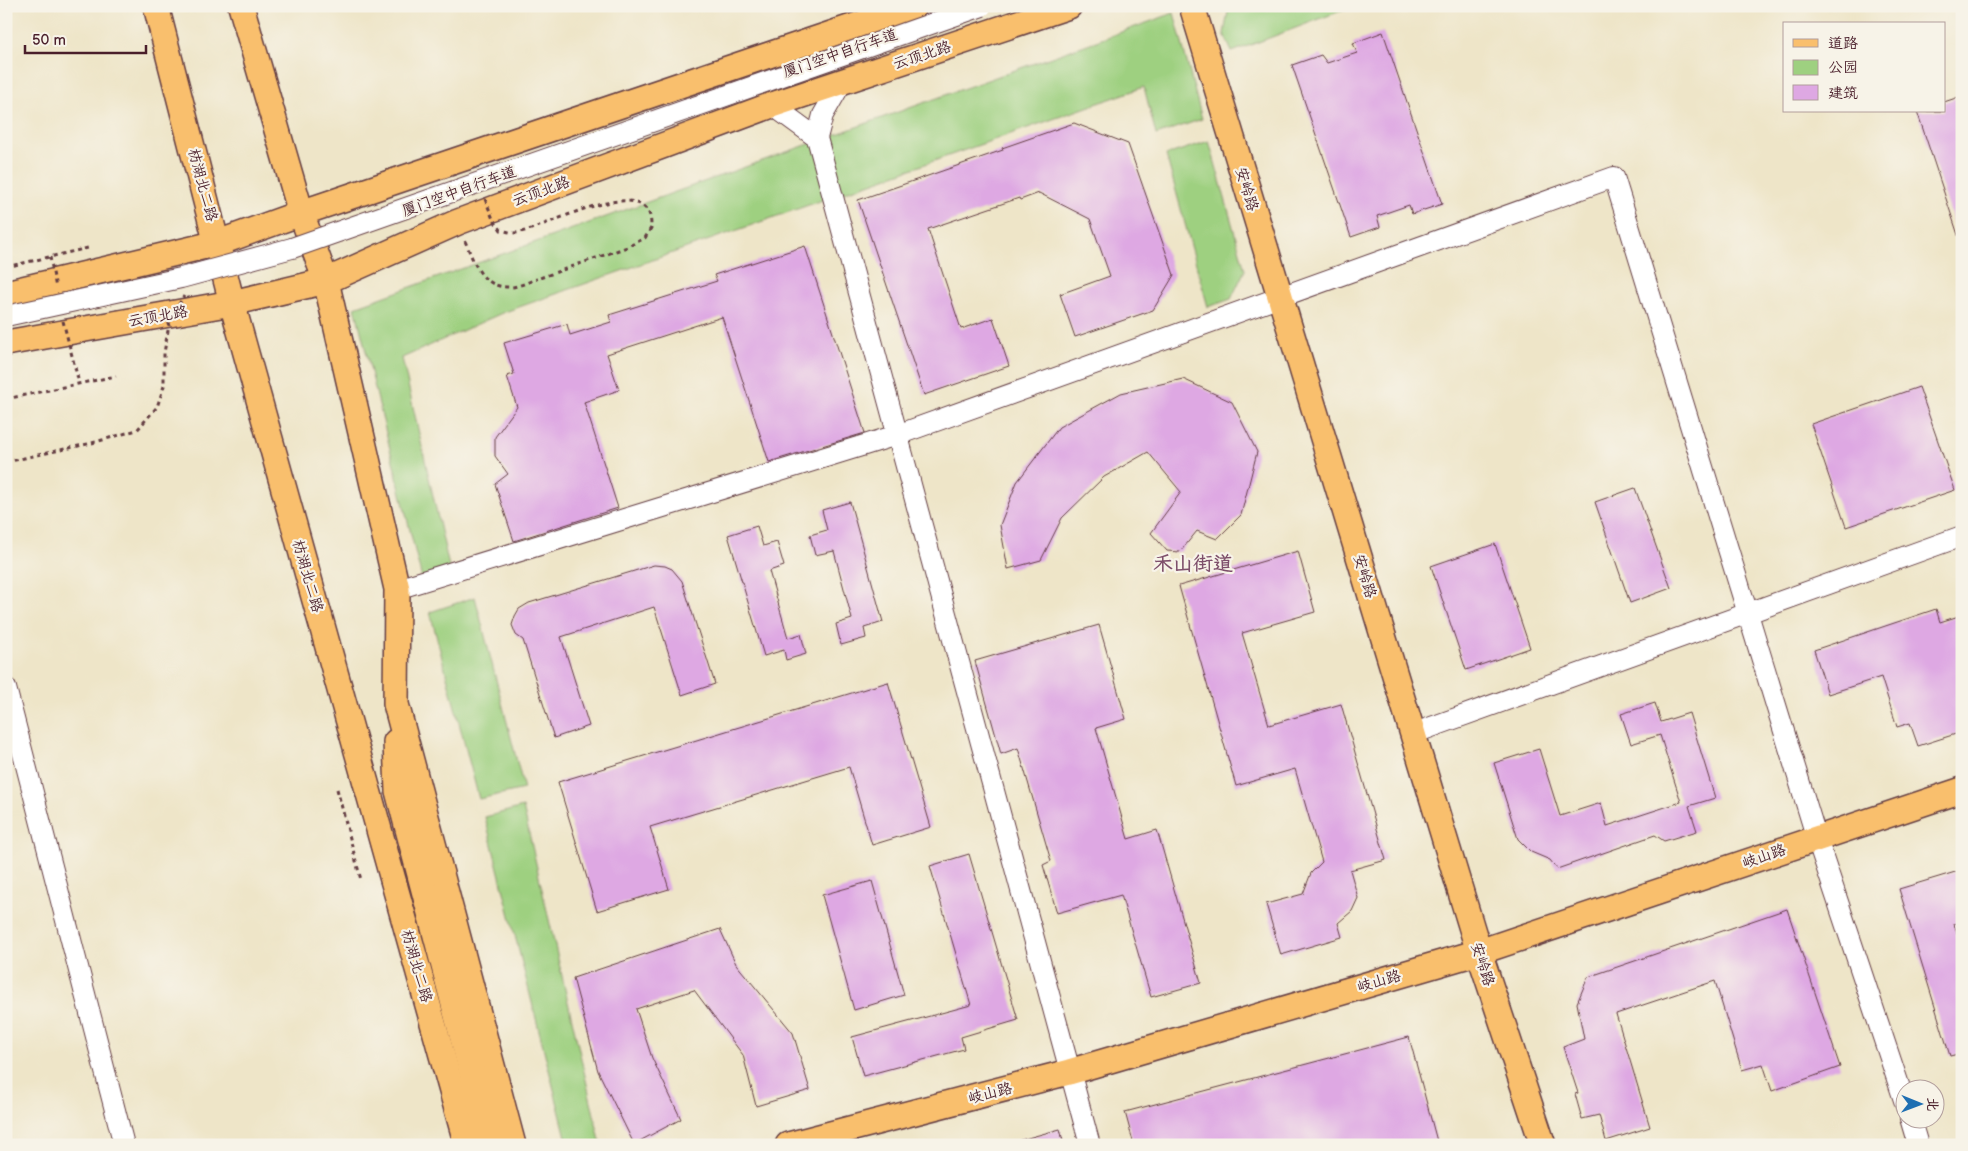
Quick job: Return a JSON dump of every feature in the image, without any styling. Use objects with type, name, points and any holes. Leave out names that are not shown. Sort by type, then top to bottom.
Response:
[{"type":"main road","name":"枋湖北二路","points":[[156,6],[232,303],[467,1145]]},
{"type":"main road","points":[[241,6],[301,213],[326,281],[397,589],[396,704],[398,791],[491,1145]]},
{"type":"main road","points":[[6,293],[218,243],[301,213],[914,6]]},
{"type":"main road","name":"云顶北路","points":[[6,343],[232,303],[326,281],[458,222],[772,105],[1068,6]]},
{"type":"main road","name":"安岭路","points":[[1192,6],[1479,952],[1543,1145]]},
{"type":"main road","points":[[396,704],[513,1145]]},
{"type":"main road","name":"岐山路","points":[[788,1145],[1069,1072],[1479,952],[1962,790]]},
{"type":"street","points":[[6,316],[181,278],[292,248],[990,8]]},
{"type":"street","points":[[842,82],[823,114],[817,138],[1090,1145]]},
{"type":"street","points":[[772,105],[817,138]]},
{"type":"street","points":[[397,589],[897,435],[1614,177],[1817,839],[1897,1078]]},
{"type":"street","points":[[1412,734],[1962,536]]},
{"type":"street","points":[[6,688],[124,1145]]},
{"type":"street","points":[[1913,1128],[1918,1145]]},
{"type":"path","points":[[990,8],[1007,6]]},
{"type":"path","points":[[458,222],[481,276],[494,285],[512,288],[627,247],[645,238],[651,228],[649,213],[637,202],[619,200],[595,205],[530,230],[514,233],[501,230],[493,219],[483,194]]},
{"type":"path","points":[[6,267],[88,248]]},
{"type":"path","points":[[6,462],[92,443],[137,430],[157,407],[164,386],[164,353],[170,319],[183,296],[191,291]]},
{"type":"path","points":[[6,399],[116,376]]},
{"type":"path","points":[[337,789],[361,880]]},
{"type":"green space","points":[[1229,6],[1354,6],[1232,52],[1224,34]]},
{"type":"green space","points":[[1174,13],[1202,119],[1156,135],[1144,87],[502,313],[402,358],[450,571],[422,579],[355,307]]},
{"type":"green space","points":[[1209,141],[1245,270],[1231,299],[1208,307],[1166,155]]},
{"type":"green space","points":[[475,597],[524,789],[479,799],[430,612]]},
{"type":"green space","points":[[523,807],[601,1145],[568,1145],[485,817]]},
{"type":"building","points":[[1383,32],[1442,204],[1412,214],[1409,205],[1377,216],[1380,227],[1351,237],[1292,65],[1321,55],[1327,63],[1357,53],[1353,43]]},
{"type":"building","points":[[1962,96],[1962,238],[1959,238],[1917,112],[1946,112],[1946,101]]},
{"type":"building","points":[[1074,123],[1128,144],[1174,275],[1153,310],[1075,337],[1060,294],[1110,276],[1090,219],[1039,193],[928,229],[961,329],[993,318],[1009,366],[924,395],[858,200],[1003,150],[1002,148]]},
{"type":"building","points":[[805,246],[865,433],[769,462],[722,317],[607,354],[619,390],[584,402],[618,508],[514,541],[495,484],[508,474],[495,456],[495,437],[517,407],[507,376],[514,374],[504,343],[567,324],[570,335],[611,322],[609,315],[717,281],[714,275]]},
{"type":"building","points":[[1183,379],[1232,402],[1257,452],[1241,515],[1217,539],[1197,531],[1180,552],[1167,551],[1151,533],[1181,492],[1148,452],[1104,477],[1062,518],[1041,560],[1008,569],[1000,525],[1017,482],[1059,427],[1121,393]]},
{"type":"building","points":[[1919,387],[1955,490],[1846,527],[1811,424]]},
{"type":"building","points":[[1635,488],[1671,588],[1630,603],[1595,502]]},
{"type":"building","points":[[850,502],[883,622],[864,628],[866,638],[841,645],[836,624],[852,619],[834,551],[815,555],[810,535],[827,530],[822,510]]},
{"type":"building","points":[[757,526],[763,546],[777,542],[784,566],[769,571],[788,638],[801,634],[806,654],[786,660],[784,650],[764,656],[728,535]]},
{"type":"building","points":[[1495,544],[1530,648],[1466,670],[1431,566]]},
{"type":"building","points":[[1298,551],[1315,612],[1242,633],[1269,725],[1341,704],[1386,860],[1350,870],[1358,898],[1352,911],[1338,923],[1342,937],[1281,955],[1266,904],[1303,894],[1311,873],[1322,862],[1295,769],[1236,786],[1179,586]]},
{"type":"building","points":[[654,565],[672,569],[682,581],[715,684],[682,695],[654,607],[561,637],[589,726],[554,738],[523,640],[516,635],[512,625],[519,609],[529,603]]},
{"type":"building","points":[[1936,609],[1940,622],[1962,615],[1962,732],[1918,746],[1910,723],[1897,727],[1881,677],[1828,694],[1814,650]]},
{"type":"building","points":[[1099,625],[1126,719],[1096,728],[1128,839],[1157,830],[1201,983],[1151,997],[1121,895],[1057,913],[1043,865],[1051,861],[1018,748],[1001,754],[975,661]]},
{"type":"building","points":[[888,682],[931,827],[872,845],[849,767],[650,827],[669,889],[597,911],[558,782]]},
{"type":"building","points":[[1655,703],[1661,722],[1689,713],[1715,798],[1689,806],[1697,831],[1664,841],[1655,835],[1557,869],[1550,860],[1531,852],[1518,839],[1494,763],[1539,749],[1560,816],[1601,803],[1607,826],[1681,802],[1660,735],[1631,744],[1621,714]]},
{"type":"building","points":[[969,854],[1018,1020],[961,1037],[964,1049],[863,1076],[852,1037],[971,1005],[930,866]]},
{"type":"building","points":[[1962,870],[1962,921],[1954,924],[1962,950],[1962,1053],[1950,1056],[1899,889]]},
{"type":"building","points":[[872,881],[904,995],[854,1010],[822,895]]},
{"type":"building","points":[[1787,909],[1840,1067],[1772,1091],[1763,1064],[1742,1070],[1715,981],[1616,1014],[1650,1127],[1606,1141],[1599,1115],[1582,1119],[1575,1094],[1578,1093],[1563,1047],[1584,1039],[1577,1003],[1588,977]]},
{"type":"building","points":[[720,929],[736,964],[793,1033],[810,1090],[756,1106],[743,1055],[694,990],[636,1009],[652,1058],[681,1119],[634,1144],[598,1071],[573,978]]},
{"type":"building","points":[[1409,1037],[1438,1145],[1134,1145],[1125,1112]]},
{"type":"building","points":[[1060,1129],[1064,1145],[1018,1145],[1017,1141]]},
{"type":"district","name":"禾山街道","points":[[1193,563]]}]
